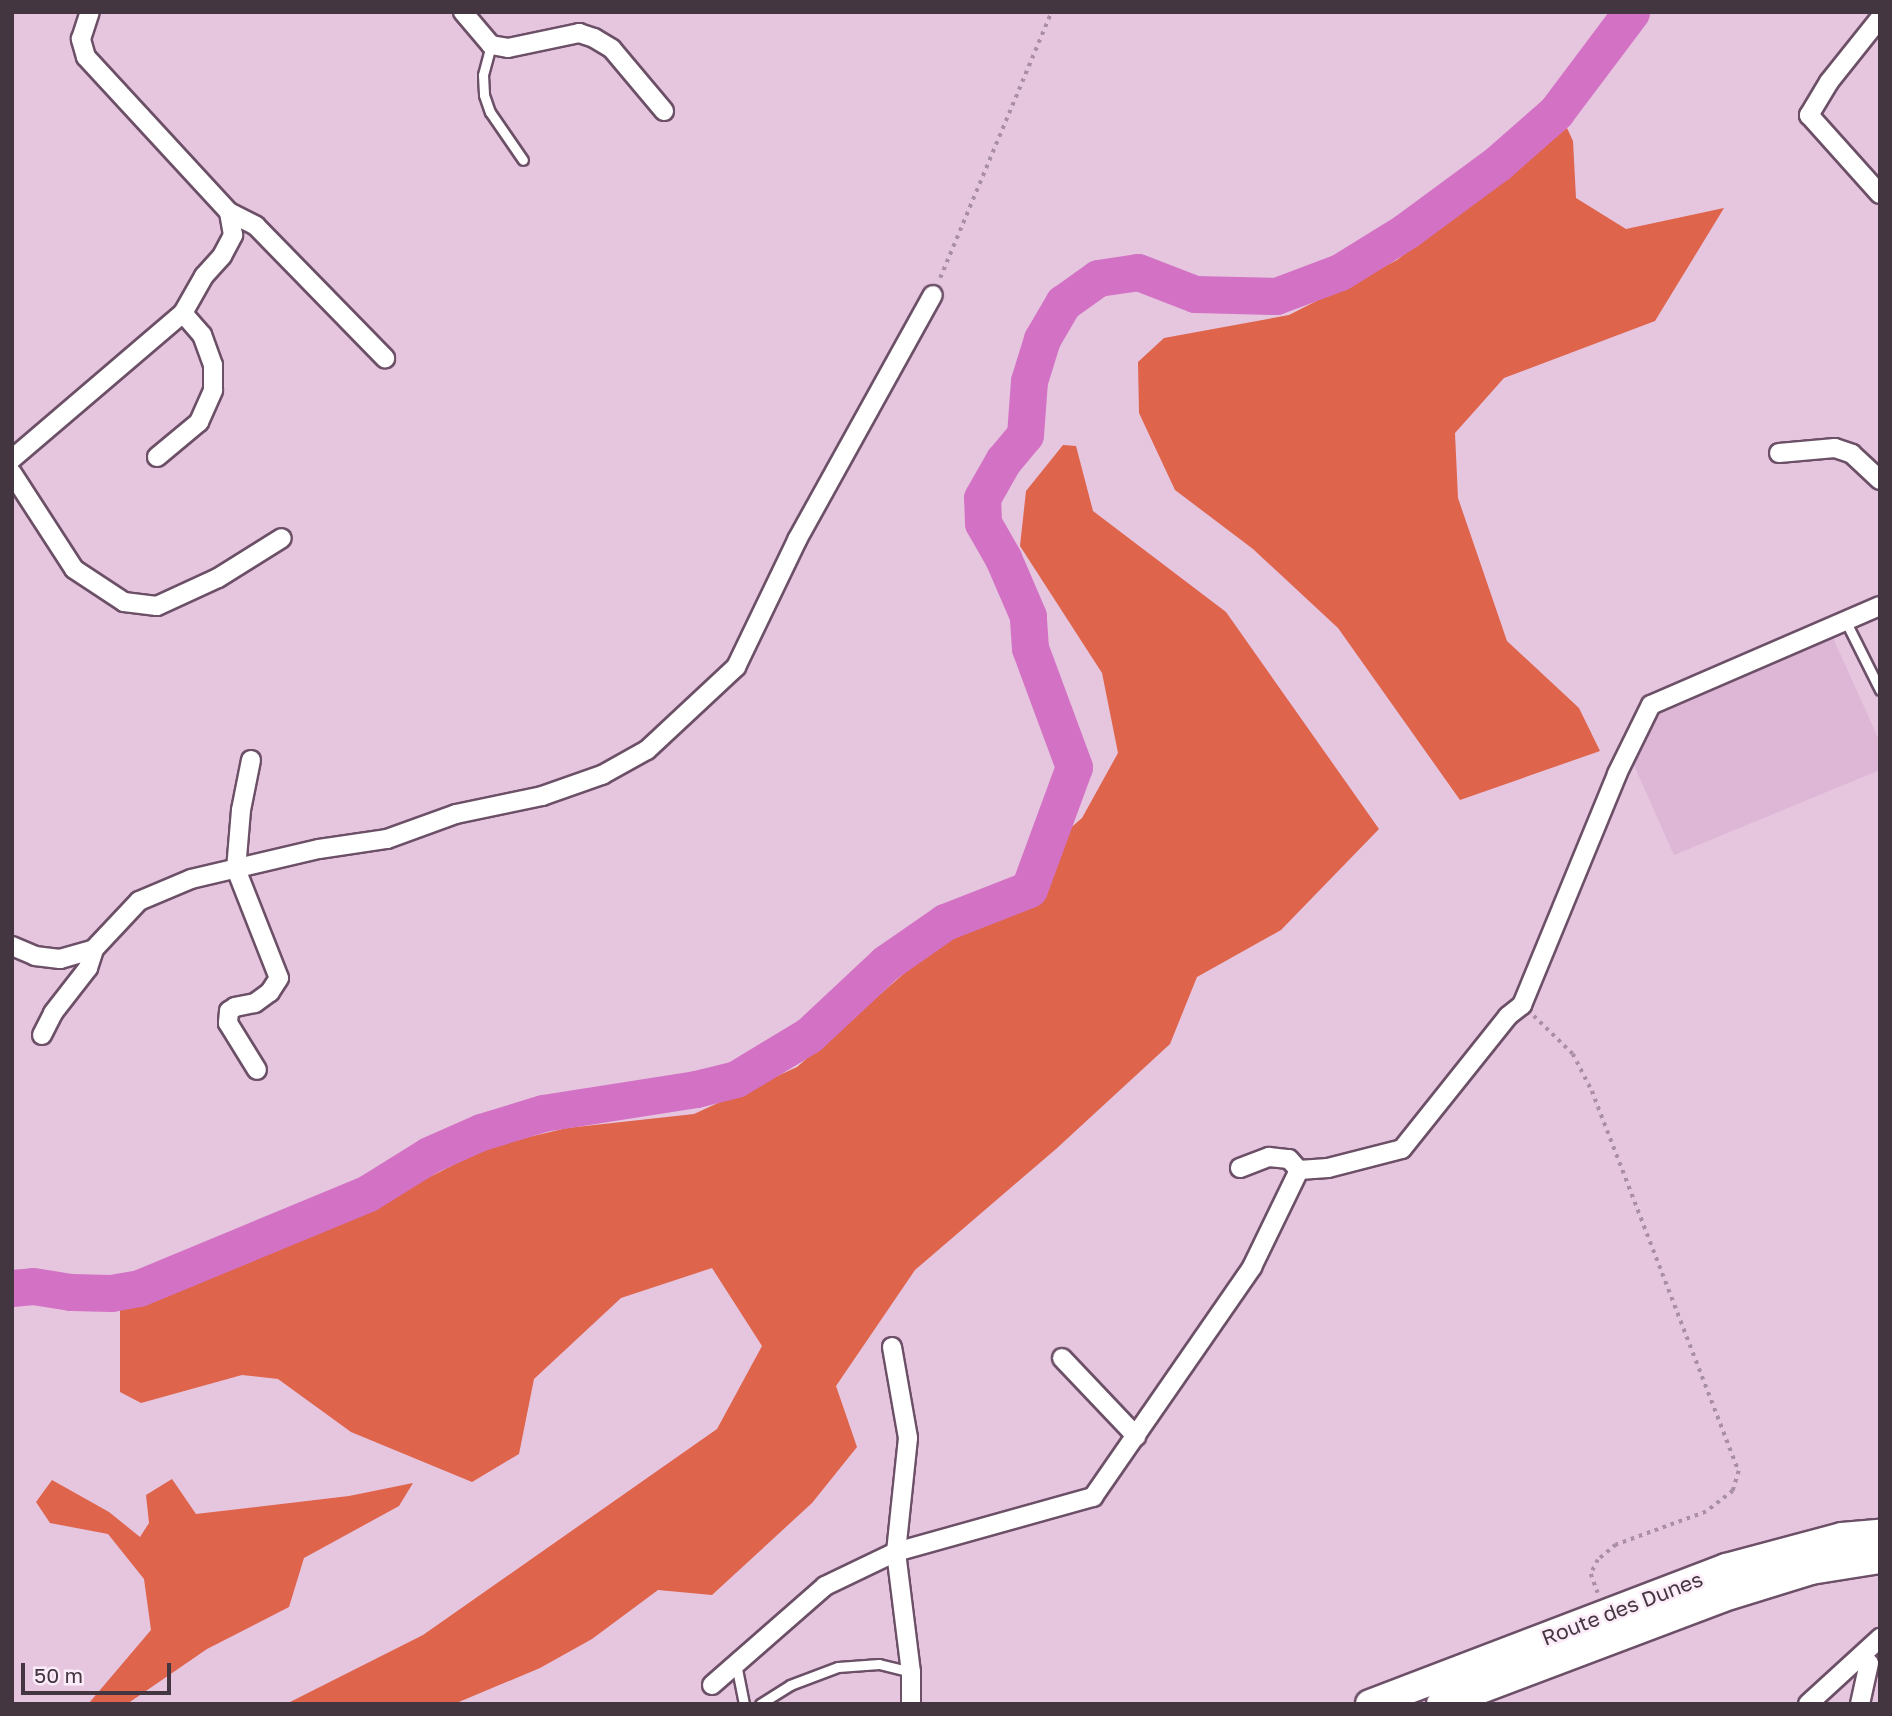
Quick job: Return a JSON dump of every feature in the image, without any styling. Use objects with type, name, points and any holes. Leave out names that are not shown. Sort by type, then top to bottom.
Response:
[{"type":"main road","name":"Route des Dunes","points":[[1370,1704],[1726,1568],[1842,1537],[1880,1534]]},
{"type":"main road","name":"Route des Dunes","points":[[1441,1704],[1721,1598],[1811,1570],[1880,1559]]},
{"type":"street","points":[[90,12],[80,39],[86,57],[229,212],[257,226],[385,358]]},
{"type":"street","points":[[463,12],[491,45],[508,48],[579,33],[594,38],[612,49],[664,111]]},
{"type":"street","points":[[1880,18],[1829,82],[1809,115],[1880,194]]},
{"type":"street","points":[[12,459],[183,313],[204,276],[222,256],[233,235],[229,212]]},
{"type":"street","points":[[42,1035],[53,1013],[88,968],[94,949],[139,901],[191,879],[319,849],[387,839],[456,814],[542,796],[602,775],[647,750],[736,667],[797,540],[933,295]]},
{"type":"street","points":[[157,457],[199,422],[214,390],[213,365],[202,335],[183,313]]},
{"type":"street","points":[[1779,453],[1835,448],[1867,465],[1880,480]]},
{"type":"street","points":[[12,472],[74,569],[124,602],[157,606],[218,578],[282,538]]},
{"type":"street","points":[[1299,1170],[1328,1168],[1402,1149],[1508,1016],[1522,1005],[1617,774],[1651,705],[1880,606]]},
{"type":"street","points":[[251,760],[241,810],[236,869],[279,978],[263,998],[229,1012],[228,1023],[257,1070]]},
{"type":"street","points":[[12,946],[36,956],[60,959],[94,949]]},
{"type":"street","points":[[1240,1168],[1269,1157],[1289,1159],[1299,1170]]},
{"type":"street","points":[[712,1685],[825,1586],[896,1552],[1093,1497],[1252,1267],[1299,1170]]},
{"type":"street","points":[[892,1347],[908,1438],[896,1552],[911,1672],[911,1704]]},
{"type":"street","points":[[1062,1358],[1136,1436]]},
{"type":"street","points":[[1860,1704],[1870,1662],[1880,1638]]},
{"type":"street","points":[[1808,1704],[1870,1662]]},
{"type":"lane","points":[[491,45],[483,75],[484,95],[490,112],[523,160]]},
{"type":"lane","points":[[1846,620],[1880,690]]},
{"type":"lane","points":[[736,1664],[744,1704]]},
{"type":"lane","points":[[761,1704],[790,1685],[838,1667],[879,1664],[911,1672]]},
{"type":"path","points":[[933,295],[1051,12]]},
{"type":"path","points":[[1522,1005],[1573,1054],[1592,1091],[1739,1471],[1733,1491],[1706,1512],[1616,1545],[1598,1560],[1591,1574],[1607,1615]]},
{"type":"shaded area","points":[[1567,128],[1573,141],[1576,198],[1626,229],[1724,208],[1655,321],[1504,378],[1455,433],[1458,498],[1507,641],[1579,708],[1600,751],[1460,800],[1338,628],[1253,549],[1175,490],[1139,413],[1138,362],[1164,338],[1289,315],[1397,260]]},
{"type":"shaded area","points":[[1063,445],[1076,446],[1093,511],[1226,612],[1379,829],[1281,930],[1197,977],[1170,1044],[1056,1149],[915,1270],[836,1386],[857,1447],[812,1503],[712,1595],[658,1590],[592,1639],[540,1668],[454,1704],[290,1702],[423,1635],[717,1429],[762,1346],[712,1268],[621,1298],[534,1379],[519,1454],[472,1482],[351,1432],[278,1379],[242,1375],[141,1403],[120,1392],[120,1305],[362,1211],[491,1146],[567,1128],[694,1114],[797,1067],[1082,818],[1118,753],[1102,673],[1020,546],[1026,491]]},
{"type":"shaded area","points":[[1833,638],[1880,742],[1880,770],[1674,855],[1633,763],[1656,716]]},
{"type":"shaded area","points":[[172,1479],[196,1514],[349,1496],[413,1483],[399,1506],[304,1558],[289,1607],[207,1649],[127,1704],[89,1703],[151,1630],[144,1579],[108,1534],[50,1523],[36,1502],[52,1480],[109,1512],[140,1537],[149,1523],[146,1495]]},
{"type":"waterway","points":[[12,1288],[33,1286],[71,1292],[111,1293],[139,1288],[368,1193],[429,1155],[481,1132],[543,1113],[696,1089],[736,1079],[809,1035],[886,963],[945,922],[1029,889],[1074,767],[1030,648],[1028,616],[1003,558],[983,523],[982,498],[1003,461],[1025,435],[1029,381],[1042,339],[1063,303],[1098,278],[1138,272],[1195,294],[1276,296],[1340,272],[1406,231],[1497,164],[1556,112],[1631,12]]}]
